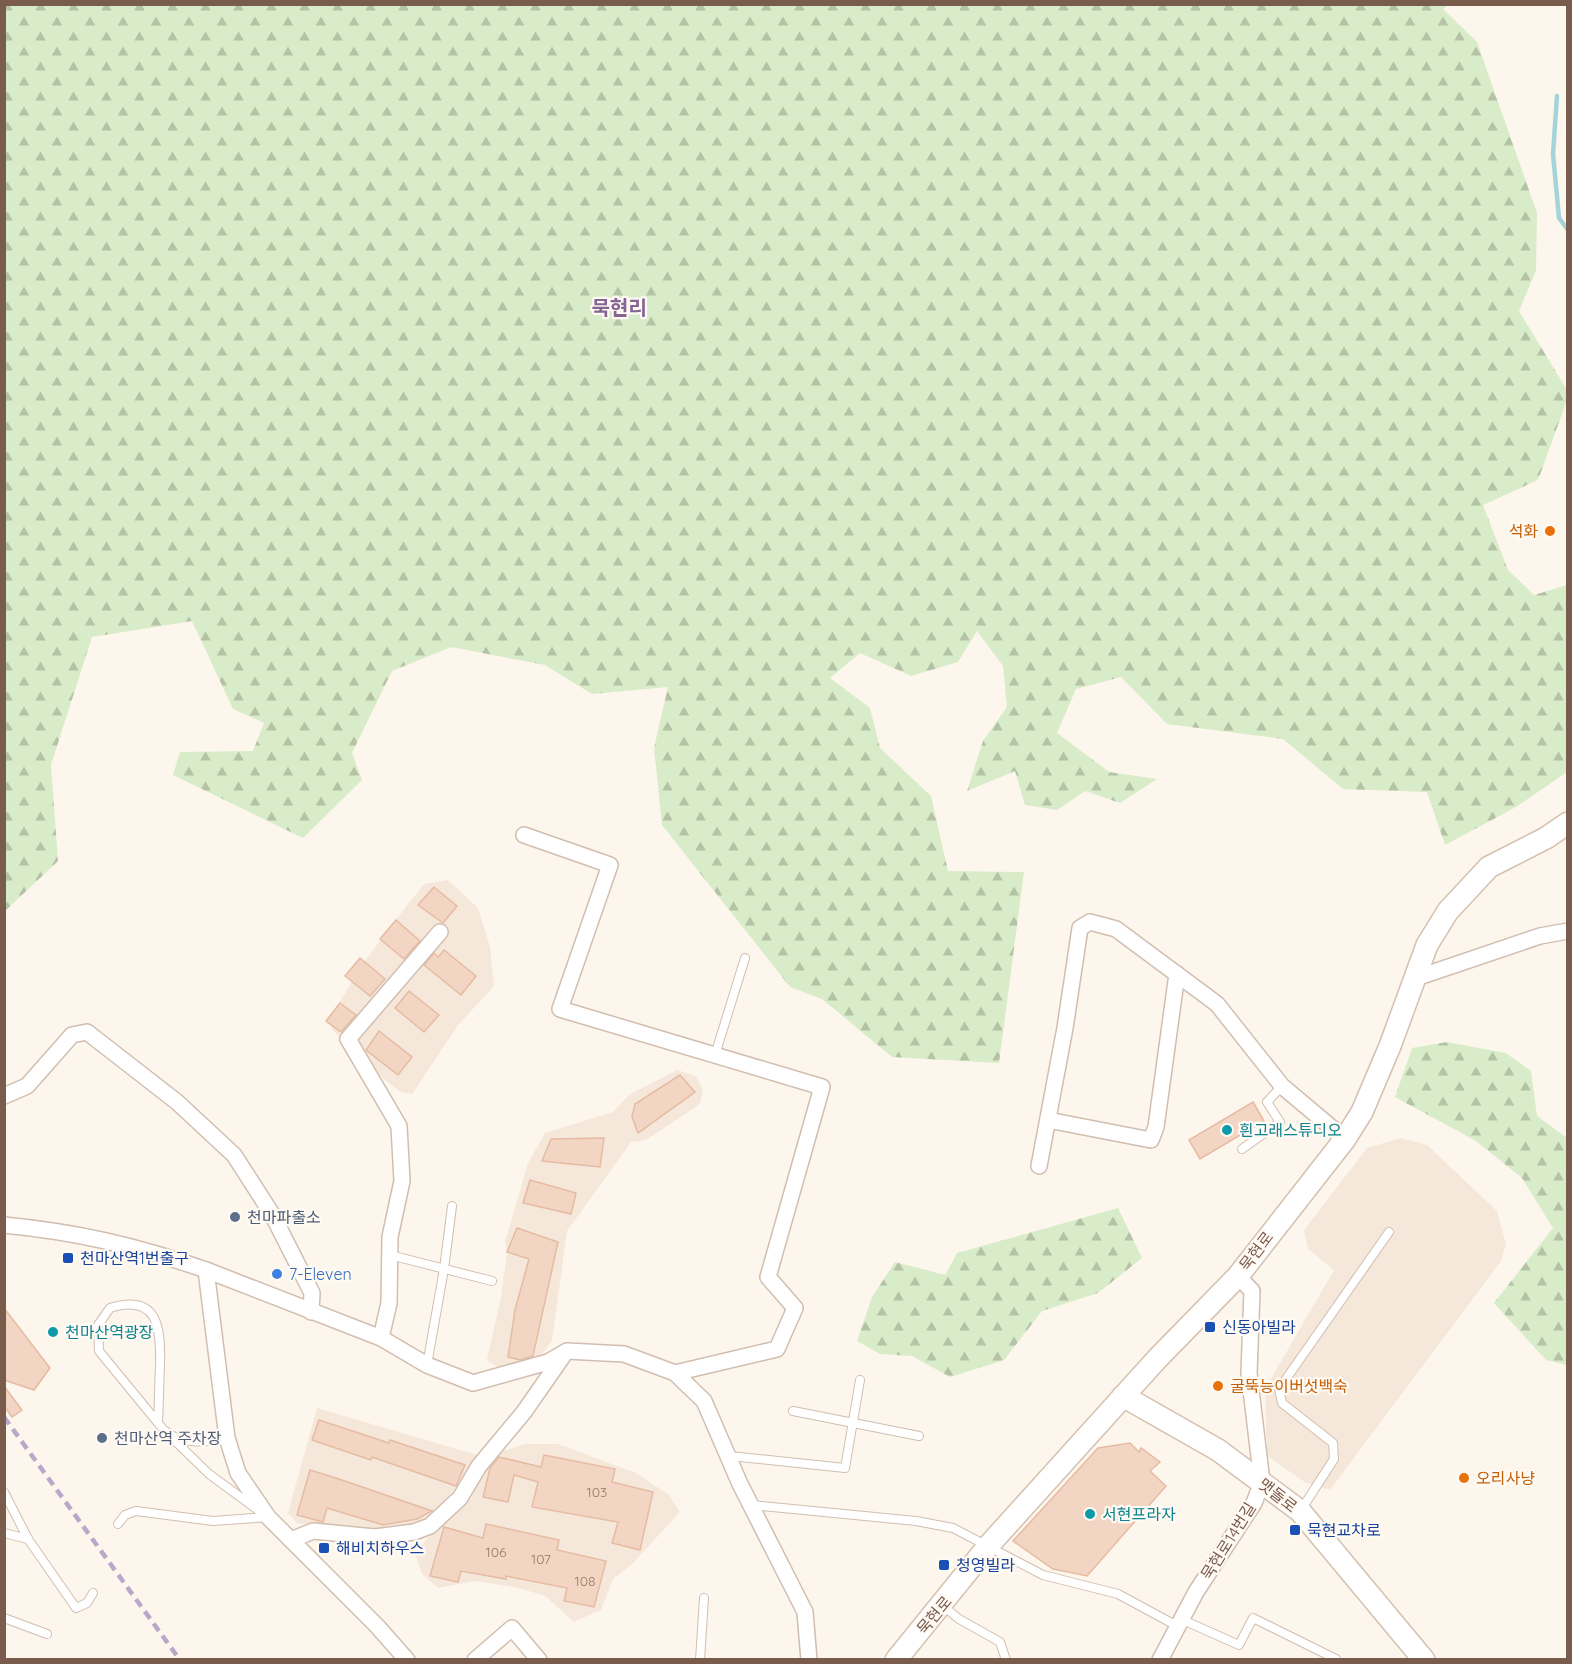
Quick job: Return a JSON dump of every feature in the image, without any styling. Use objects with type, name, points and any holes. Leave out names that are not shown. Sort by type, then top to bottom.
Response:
[{"type":"street","name":"묵현로","points":[[896,1659],[989,1545],[1123,1396],[1238,1276],[1345,1139],[1362,1112],[1390,1046],[1427,945],[1448,911],[1489,867],[1546,838],[1568,823]]},
{"type":"street","points":[[524,834],[610,865],[560,1009],[822,1087],[768,1277],[795,1308],[777,1349],[675,1373]]},
{"type":"street","points":[[1038,1166],[1048,1120],[1080,928],[1090,922],[1116,929],[1217,1004],[1282,1086],[1345,1139]]},
{"type":"street","points":[[1416,978],[1540,936],[1568,931]]},
{"type":"street","points":[[381,1338],[389,1303],[390,1237],[402,1181],[399,1126],[348,1039],[440,932]]},
{"type":"street","points":[[1048,1120],[1151,1140],[1156,1128],[1177,974]]},
{"type":"street","points":[[4,1096],[27,1086],[72,1035],[87,1032],[177,1102],[234,1155],[272,1214],[312,1293],[311,1312]]},
{"type":"street","points":[[4,1225],[66,1231],[150,1250],[381,1338],[427,1365],[473,1383],[548,1362],[567,1351],[624,1354],[675,1373],[704,1401],[751,1505],[805,1612],[809,1659]]},
{"type":"street","points":[[206,1270],[227,1438],[238,1473],[268,1517],[377,1626],[406,1659]]},
{"type":"street","name":"묵현로14번길","points":[[1160,1659],[1196,1592],[1254,1503],[1262,1482],[1249,1373],[1252,1291],[1238,1276]]},
{"type":"street","points":[[291,1540],[313,1531],[375,1537],[414,1532],[430,1526],[460,1498],[479,1466],[524,1412],[567,1351]]},
{"type":"street","name":"맷돌로","points":[[1123,1396],[1218,1450],[1300,1511],[1424,1659]]},
{"type":"street","points":[[475,1659],[512,1628],[540,1659]]},
{"type":"lane","points":[[715,1055],[745,958]]},
{"type":"lane","points":[[1242,1149],[1280,1122],[1267,1102],[1282,1086]]},
{"type":"lane","points":[[427,1365],[444,1269],[452,1206]]},
{"type":"lane","points":[[1300,1511],[1334,1459],[1333,1443],[1282,1403],[1279,1389],[1389,1232]]},
{"type":"lane","points":[[390,1255],[492,1281]]},
{"type":"lane","points":[[158,1422],[160,1337],[156,1319],[142,1307],[132,1304],[110,1308],[98,1325],[99,1351],[158,1422],[170,1436],[208,1474],[268,1517]]},
{"type":"lane","points":[[730,1456],[845,1468],[860,1380]]},
{"type":"lane","points":[[793,1411],[919,1437]]},
{"type":"lane","points":[[170,1436],[207,1443],[227,1438]]},
{"type":"lane","points":[[4,1492],[28,1539],[76,1608],[87,1603],[93,1593]]},
{"type":"lane","points":[[751,1505],[916,1521],[953,1528],[1042,1575],[1118,1594],[1239,1646],[1253,1618],[1336,1659]]},
{"type":"lane","points":[[118,1524],[125,1515],[136,1511],[213,1521],[268,1517]]},
{"type":"lane","points":[[4,1533],[28,1539]]},
{"type":"lane","points":[[700,1659],[704,1598]]},
{"type":"lane","points":[[942,1605],[959,1619],[1000,1642],[1006,1659]]},
{"type":"lane","points":[[4,1618],[47,1634]]},
{"type":"shaded area","points":[[448,880],[478,908],[490,947],[494,986],[458,1025],[412,1094],[401,1092],[361,1061],[331,1028],[336,1008],[365,961],[424,884]]},
{"type":"shaded area","points":[[677,1070],[696,1076],[703,1091],[700,1104],[646,1140],[631,1142],[567,1231],[552,1341],[542,1354],[503,1371],[487,1360],[501,1297],[507,1252],[505,1242],[528,1163],[545,1133],[613,1112],[629,1095]]},
{"type":"shaded area","points":[[1401,1138],[1427,1145],[1497,1211],[1506,1244],[1501,1261],[1330,1490],[1306,1483],[1267,1456],[1265,1389],[1334,1270],[1308,1249],[1304,1230],[1367,1148]]},
{"type":"shaded area","name":"해비치하우스","points":[[317,1408],[477,1455],[450,1495],[425,1525],[389,1534],[297,1523],[288,1513]]},
{"type":"shaded area","points":[[525,1444],[558,1444],[636,1473],[669,1495],[680,1512],[632,1564],[613,1579],[601,1610],[574,1622],[545,1596],[519,1588],[475,1581],[438,1588],[422,1574],[415,1554],[437,1526],[471,1499],[488,1456]]},
{"type":"green space","points":[[5,5],[1448,5],[1443,9],[1477,42],[1537,213],[1536,270],[1519,311],[1567,390],[1567,400],[1538,480],[1483,505],[1508,570],[1534,595],[1567,585],[1567,772],[1516,807],[1445,845],[1427,792],[1343,789],[1283,739],[1167,724],[1121,677],[1076,689],[1057,733],[1109,772],[1157,779],[1120,803],[1085,791],[1057,810],[1025,805],[1015,771],[967,791],[983,741],[1007,707],[1003,666],[977,631],[958,662],[911,676],[860,653],[830,678],[870,708],[880,748],[931,796],[948,871],[1024,872],[999,1063],[892,1057],[822,999],[790,987],[662,825],[654,748],[668,687],[592,694],[545,665],[451,647],[392,671],[352,753],[362,780],[303,838],[173,775],[180,752],[253,751],[264,723],[233,709],[192,621],[92,637],[51,765],[58,861],[5,911]]},
{"type":"green space","points":[[1447,1042],[1506,1053],[1531,1071],[1537,1116],[1567,1138],[1567,1365],[1546,1360],[1494,1303],[1553,1228],[1522,1178],[1476,1141],[1395,1097],[1412,1048]]},
{"type":"green space","points":[[1118,1208],[1142,1258],[1098,1293],[1042,1311],[1004,1360],[950,1377],[912,1356],[880,1354],[857,1341],[872,1297],[895,1262],[945,1275],[957,1253]]},
{"type":"building","points":[[434,887],[457,906],[443,923],[418,905]]},
{"type":"building","points":[[396,920],[420,941],[404,959],[380,939]]},
{"type":"building","points":[[444,950],[476,976],[461,995],[424,965],[434,953],[438,957]]},
{"type":"building","points":[[360,958],[385,979],[370,996],[345,976]]},
{"type":"building","points":[[409,991],[439,1015],[424,1032],[395,1008]]},
{"type":"building","points":[[340,1003],[356,1015],[341,1032],[326,1021]]},
{"type":"building","points":[[379,1031],[412,1057],[398,1075],[366,1050]]},
{"type":"building","points":[[680,1075],[695,1092],[638,1133],[632,1117],[635,1104]]},
{"type":"building","name":"흰고래스튜디오","points":[[1253,1102],[1264,1121],[1200,1159],[1189,1140]]},
{"type":"building","points":[[604,1138],[600,1167],[542,1161],[551,1139]]},
{"type":"building","points":[[530,1180],[576,1193],[571,1214],[523,1203]]},
{"type":"building","points":[[517,1228],[558,1242],[533,1356],[520,1360],[508,1357],[515,1310],[529,1259],[507,1252]]},
{"type":"building","points":[[4,1308],[50,1368],[34,1390],[4,1380]]},
{"type":"building","points":[[4,1386],[22,1410],[12,1417],[4,1406]]},
{"type":"building","points":[[319,1420],[389,1443],[390,1440],[465,1465],[456,1486],[372,1457],[371,1460],[312,1440]]},
{"type":"building","name":"서현프라자","points":[[1130,1443],[1139,1452],[1141,1448],[1160,1462],[1150,1471],[1166,1486],[1087,1576],[1053,1569],[1013,1541],[1098,1448]]},
{"type":"building","points":[[544,1455],[615,1469],[612,1482],[653,1492],[640,1550],[612,1543],[618,1522],[532,1507],[538,1482],[514,1475],[508,1502],[483,1497],[490,1468],[499,1457],[541,1467]]},
{"type":"building","points":[[310,1470],[432,1511],[417,1519],[383,1525],[327,1508],[323,1522],[297,1515]]},
{"type":"building","points":[[486,1524],[559,1540],[557,1550],[606,1561],[594,1607],[564,1601],[567,1588],[506,1576],[506,1579],[461,1571],[458,1582],[430,1576],[444,1527],[483,1538]]},
{"type":"waterway","points":[[1557,96],[1553,154],[1559,218],[1568,230]]},
{"type":"railway","points":[[4,1417],[180,1660]]},
{"type":"place","name":"석화","points":[[1550,531]]},
{"type":"place","name":"흰고래스튜디오","points":[[1227,1130]]},
{"type":"place","name":"천마파출소","points":[[235,1217]]},
{"type":"place","name":"천마산역1번출구","points":[[68,1258]]},
{"type":"place","name":"7-Eleven","points":[[277,1274]]},
{"type":"place","name":"신동아빌라","points":[[1210,1327]]},
{"type":"place","name":"천마산역광장","points":[[53,1332]]},
{"type":"place","name":"굴뚝능이버섯백숙","points":[[1218,1386]]},
{"type":"place","name":"천마산역 주차장","points":[[102,1438]]},
{"type":"place","name":"오리사냥","points":[[1464,1478]]},
{"type":"place","name":"서현프라자","points":[[1090,1514]]},
{"type":"place","name":"묵현교차로","points":[[1295,1530]]},
{"type":"place","name":"해비치하우스","points":[[324,1548]]},
{"type":"place","name":"청영빌라","points":[[944,1565]]},
{"type":"district","name":"묵현리","points":[[619,308]]}]
